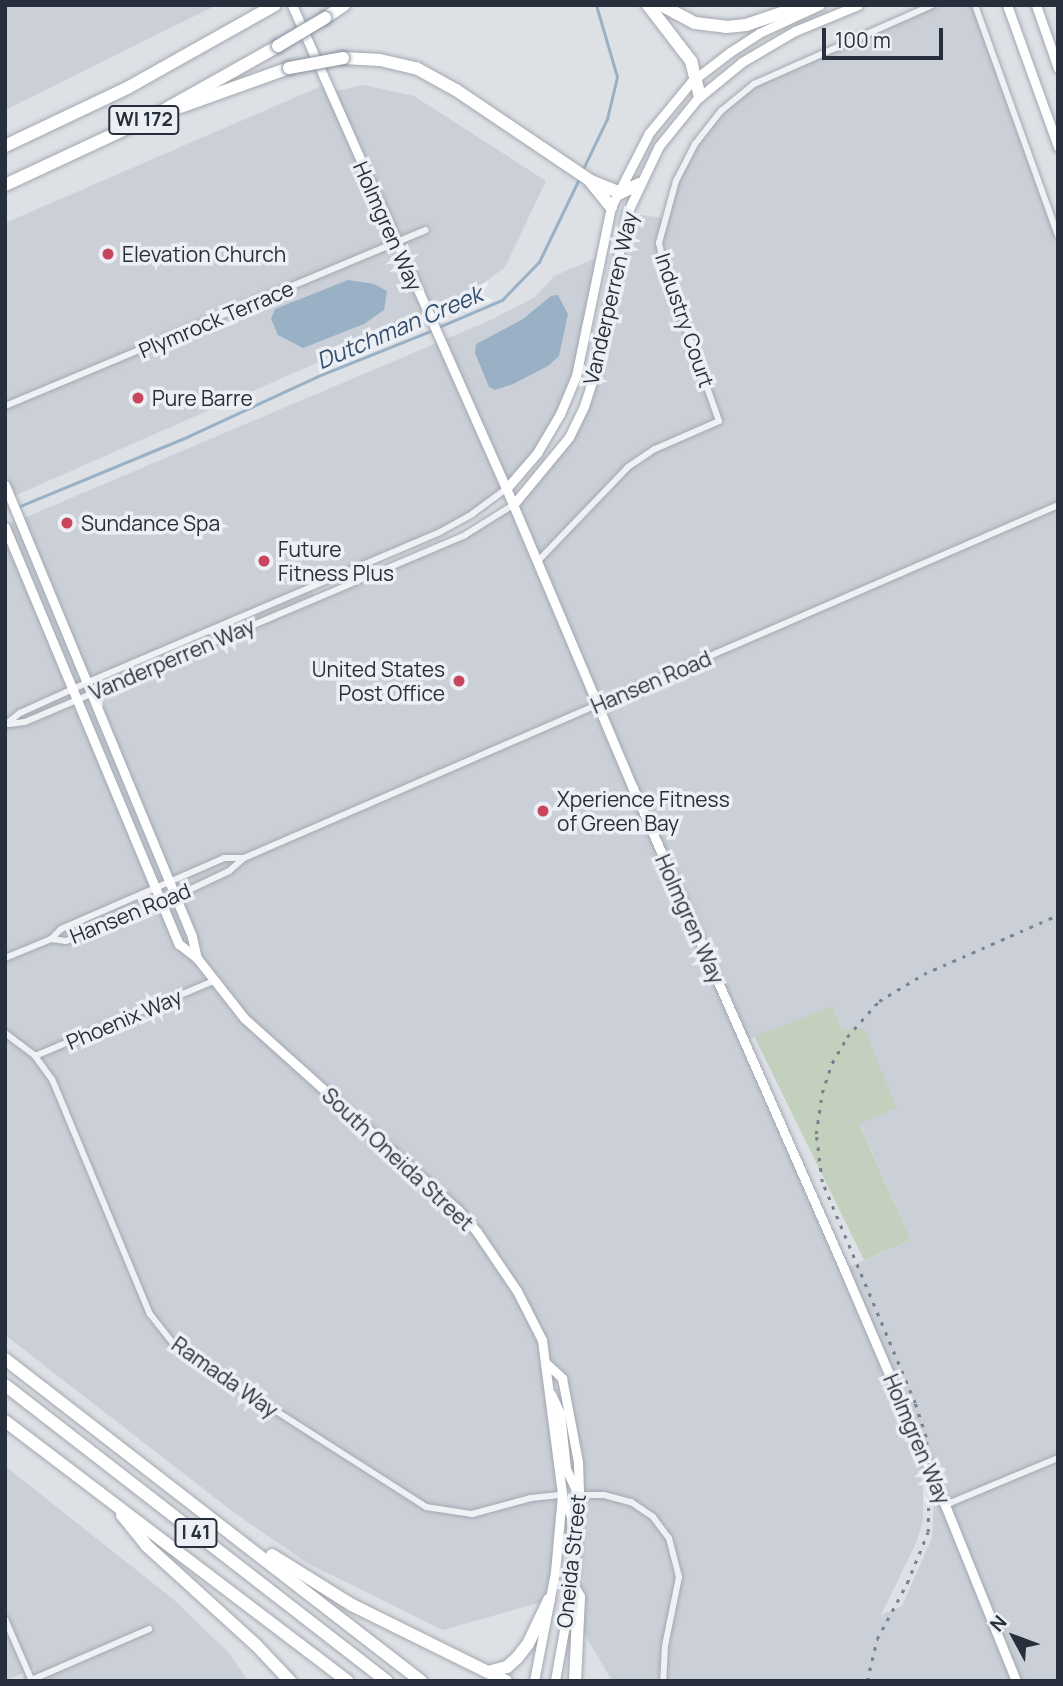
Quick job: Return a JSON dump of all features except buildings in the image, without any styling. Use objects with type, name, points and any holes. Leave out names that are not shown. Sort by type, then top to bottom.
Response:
[{"type":"highway","name":"WI 172","points":[[5,185],[156,114],[278,46],[344,5]]},
{"type":"highway","points":[[648,5],[686,54],[697,77],[701,96]]},
{"type":"highway","points":[[661,5],[695,23],[726,27],[746,25],[805,5]]},
{"type":"highway","name":"WI 172","points":[[5,146],[135,85],[270,8]]},
{"type":"highway","points":[[156,114],[289,68],[343,58],[380,60],[416,68],[456,90],[591,181],[617,192],[627,192],[639,184]]},
{"type":"highway","points":[[591,181],[611,207]]},
{"type":"highway","points":[[5,1359],[421,1681]]},
{"type":"highway","name":"I 41","points":[[5,1385],[387,1681]]},
{"type":"highway","name":"I 41","points":[[5,1421],[347,1681]]},
{"type":"highway","points":[[171,1485],[186,1492],[265,1551],[352,1605],[506,1681]]},
{"type":"highway","points":[[116,1506],[146,1545],[256,1645],[290,1681]]},
{"type":"highway","points":[[572,1585],[579,1597],[575,1681]]},
{"type":"highway","points":[[488,1672],[507,1667],[517,1658],[528,1644],[549,1600]]},
{"type":"street","name":"Holmgren Way","points":[[292,5],[513,505],[945,1505],[1016,1681]]},
{"type":"street","name":"Vanderperren Way","points":[[6,724],[20,713],[86,683],[439,532],[506,489],[537,453],[560,414],[576,376],[611,207],[649,133],[697,77],[759,33],[820,5]]},
{"type":"street","name":"Vanderperren Way","points":[[6,724],[24,722],[465,535],[513,505],[569,437],[583,406],[593,379],[627,214],[639,184],[665,138],[701,96],[765,47],[859,5]]},
{"type":"street","name":"Industry Court","points":[[537,562],[628,467],[655,449],[719,421],[664,266],[659,243],[676,181],[695,144],[722,111],[754,85],[776,72],[932,5]]},
{"type":"street","points":[[975,5],[1058,236]]},
{"type":"street","points":[[1007,5],[1058,147]]},
{"type":"street","points":[[1036,5],[1058,68]]},
{"type":"street","name":"Plymrock Terrace","points":[[5,406],[426,230]]},
{"type":"street","name":"South Oneida Street","points":[[5,485],[192,937],[197,958]]},
{"type":"street","name":"Hansen Road","points":[[51,939],[66,942],[174,897],[229,871],[244,858],[1058,505]]},
{"type":"street","name":"South Oneida Street","points":[[5,527],[179,944],[197,958],[244,1018],[461,1213],[517,1291],[542,1340],[562,1495],[555,1572],[534,1681]]},
{"type":"street","name":"Hansen Road","points":[[5,958],[51,939],[61,929],[224,858],[244,858]]},
{"type":"street","name":"Phoenix Way","points":[[35,1056],[213,981]]},
{"type":"street","name":"Ramada Way","points":[[5,1033],[35,1056],[60,1095],[150,1312],[176,1347],[426,1507],[472,1514],[524,1499],[562,1495]]},
{"type":"street","name":"Oneida Street","points":[[547,1364],[562,1378],[578,1462],[579,1495],[572,1585],[555,1681]]},
{"type":"street","points":[[546,1383],[561,1413],[566,1469],[579,1495],[604,1495],[631,1502],[653,1517],[669,1538],[679,1577],[665,1646],[663,1681]]},
{"type":"street","points":[[945,1505],[1058,1458]]},
{"type":"street","points":[[562,1495],[571,1516],[569,1565],[572,1585]]},
{"type":"street","points":[[5,1619],[31,1680],[149,1629]]},
{"type":"shaded area","points":[[5,5],[217,5],[5,110]]},
{"type":"shaded area","points":[[932,5],[975,5],[1058,238],[1058,1681],[612,1681],[584,1633],[574,1574],[579,1495],[562,1378],[548,1364],[562,1495],[549,1600],[443,1630],[307,1563],[232,1511],[5,1335],[5,526],[493,319],[535,297],[554,276],[601,256],[576,376],[526,469],[472,514],[311,589],[315,598],[465,535],[513,505],[541,473],[584,406],[627,213],[664,218],[676,181],[707,127],[754,84]],"holes":[[[832,1008],[843,1030],[896,1108],[859,1123],[911,1240],[844,1269],[744,1041]],[[923,1456],[935,1482],[932,1538],[902,1606],[881,1615],[916,1543],[923,1520]]]},
{"type":"shaded area","points":[[326,84],[330,92],[364,85],[414,96],[546,181],[505,267],[464,298],[5,500],[5,223]]},
{"type":"shaded area","points":[[5,1466],[173,1599],[230,1654],[248,1681],[40,1681],[34,1668],[5,1681]]},
{"type":"green space","points":[[832,1007],[843,1030],[864,1028],[897,1108],[859,1124],[911,1240],[864,1260],[754,1036]]},
{"type":"water","points":[[348,280],[374,284],[387,291],[384,310],[364,324],[303,348],[278,335],[271,319],[275,309]]},
{"type":"water","points":[[558,295],[568,314],[559,356],[548,366],[513,384],[495,390],[489,387],[475,353],[476,344],[523,319],[551,296]]},
{"type":"waterway","name":"Dutchman Creek","points":[[583,169],[607,119],[617,77],[596,5]]},
{"type":"waterway","name":"Dutchman Creek","points":[[439,327],[502,300],[539,262],[579,179]]},
{"type":"waterway","name":"Dutchman Creek","points":[[18,507],[189,436],[316,377],[433,330]]},
{"type":"railway","points":[[867,1681],[877,1639],[907,1583],[928,1532],[929,1466],[926,1437],[915,1403],[822,1182],[816,1134],[822,1093],[832,1063],[847,1037],[879,1001],[924,974],[1058,915]]},
{"type":"place","name":"Elevation Church","points":[[108,254]]},
{"type":"place","name":"Pure Barre","points":[[138,398]]},
{"type":"place","name":"Sundance Spa","points":[[67,523]]},
{"type":"place","name":"Future Fitness Plus","points":[[264,561]]},
{"type":"place","name":"United States Post Office","points":[[459,681]]},
{"type":"place","name":"Xperience Fitness of Green Bay","points":[[543,811]]}]
